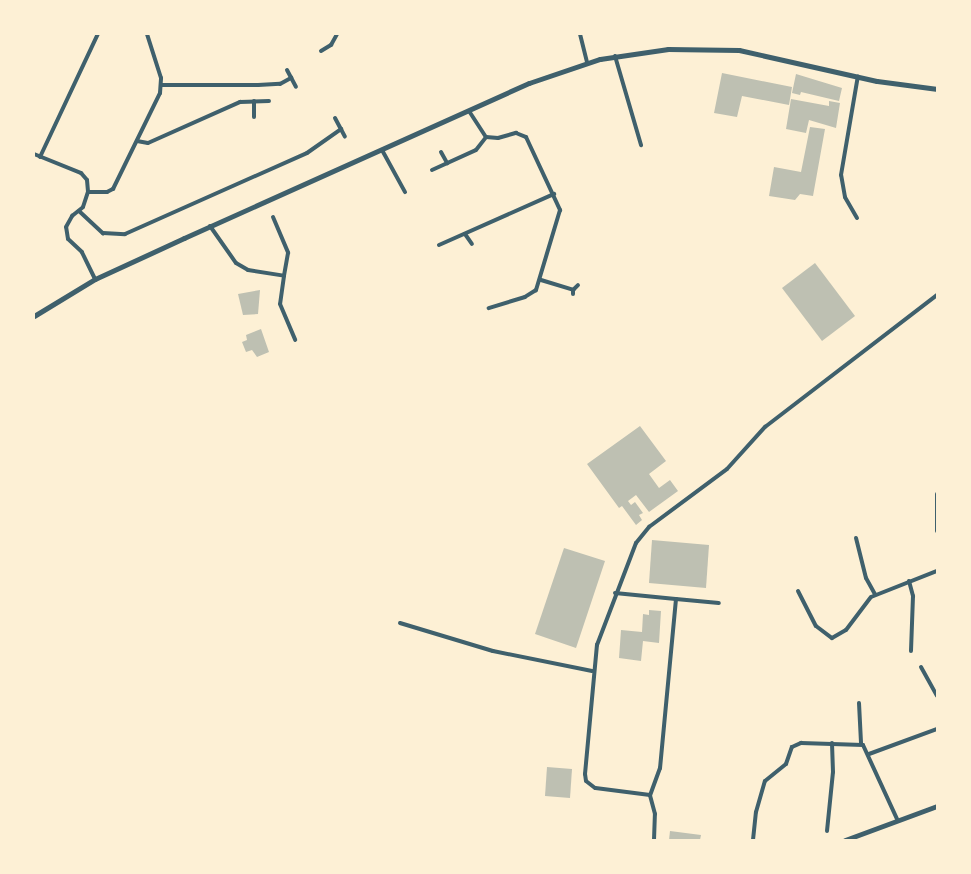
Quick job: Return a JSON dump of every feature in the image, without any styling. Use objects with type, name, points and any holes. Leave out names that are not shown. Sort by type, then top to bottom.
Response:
[{"type":"street","points":[[40,156],[98,34]]},
{"type":"street","points":[[88,192],[107,192],[113,189],[137,141],[161,85],[147,34]]},
{"type":"street","points":[[321,51],[331,45],[337,34]]},
{"type":"street","points":[[580,34],[587,63]]},
{"type":"street","points":[[34,316],[95,279],[210,226],[548,75],[587,63],[615,56],[668,49],[719,48],[780,56],[858,76],[937,89]]},
{"type":"street","points":[[615,56],[641,145]]},
{"type":"street","points":[[286,70],[296,87]]},
{"type":"street","points":[[857,218],[845,197],[841,175],[858,76]]},
{"type":"street","points":[[161,85],[280,84],[291,78]]},
{"type":"street","points":[[254,101],[254,117]]},
{"type":"street","points":[[137,141],[148,143],[240,102],[269,101]]},
{"type":"street","points":[[469,111],[486,137],[495,139],[516,133],[526,137],[554,194],[560,215],[541,280],[530,295],[489,308]]},
{"type":"street","points":[[335,118],[345,136]]},
{"type":"street","points":[[79,211],[104,233],[125,234],[307,153],[341,129]]},
{"type":"street","points":[[432,170],[476,150],[486,137]]},
{"type":"street","points":[[382,150],[405,192]]},
{"type":"street","points":[[441,152],[447,163]]},
{"type":"street","points":[[34,154],[81,173],[86,180],[88,192],[79,211],[70,219],[67,235],[82,252],[95,279]]},
{"type":"street","points":[[439,245],[554,194]]},
{"type":"street","points":[[273,217],[288,253],[281,308],[295,340]]},
{"type":"street","points":[[210,226],[236,263],[248,270],[284,276]]},
{"type":"street","points":[[466,234],[472,244]]},
{"type":"street","points":[[541,280],[573,292],[578,285]]},
{"type":"street","points":[[650,795],[600,789],[586,781],[584,769],[592,672],[599,637],[636,543],[649,527],[720,476],[770,423],[937,295]]},
{"type":"street","points":[[937,494],[937,531]]},
{"type":"street","points":[[856,538],[866,578],[875,594]]},
{"type":"street","points":[[798,591],[814,623],[826,637],[837,637],[849,627],[862,605],[875,594],[937,571]]},
{"type":"street","points":[[909,581],[913,596],[911,651]]},
{"type":"street","points":[[615,593],[718,603]]},
{"type":"street","points":[[654,840],[655,814],[650,795],[660,768],[676,599]]},
{"type":"street","points":[[400,623],[493,651],[592,672]]},
{"type":"street","points":[[921,667],[937,696]]},
{"type":"street","points":[[859,703],[861,743],[869,754],[897,819]]},
{"type":"street","points":[[869,754],[937,729]]},
{"type":"street","points":[[827,831],[833,775],[832,742]]},
{"type":"street","points":[[753,840],[756,812],[765,781],[786,764],[792,747],[801,743],[861,743]]},
{"type":"street","points":[[846,840],[897,819],[937,806]]},
{"type":"building","points":[[722,73],[792,87],[789,105],[742,96],[737,117],[714,113]]},
{"type":"building","points":[[796,74],[842,88],[839,101],[801,92],[800,95],[792,93]]},
{"type":"building","points":[[791,99],[829,106],[829,101],[840,103],[836,128],[809,120],[806,133],[786,129]]},
{"type":"building","points":[[810,127],[825,129],[813,196],[800,194],[795,200],[769,196],[774,167],[801,172]]},
{"type":"building","points":[[815,263],[855,316],[822,341],[782,288]]},
{"type":"building","points":[[260,290],[258,314],[243,315],[238,294]]},
{"type":"building","points":[[261,329],[269,352],[257,357],[252,350],[246,352],[242,342],[247,340],[246,335]]},
{"type":"building","points":[[640,426],[666,461],[649,474],[659,488],[670,480],[678,491],[649,512],[636,495],[628,501],[631,505],[635,502],[643,513],[639,515],[642,520],[636,525],[622,506],[619,508],[587,464]]},
{"type":"building","points":[[652,540],[709,545],[706,588],[649,583]]},
{"type":"building","points":[[564,548],[605,561],[576,648],[535,634]]},
{"type":"building","points":[[649,610],[661,611],[659,643],[643,641],[641,661],[619,658],[621,630],[642,632],[643,614],[649,615]]},
{"type":"building","points":[[547,767],[572,769],[570,798],[545,796]]},
{"type":"building","points":[[670,831],[701,835],[700,840],[669,840]]}]
